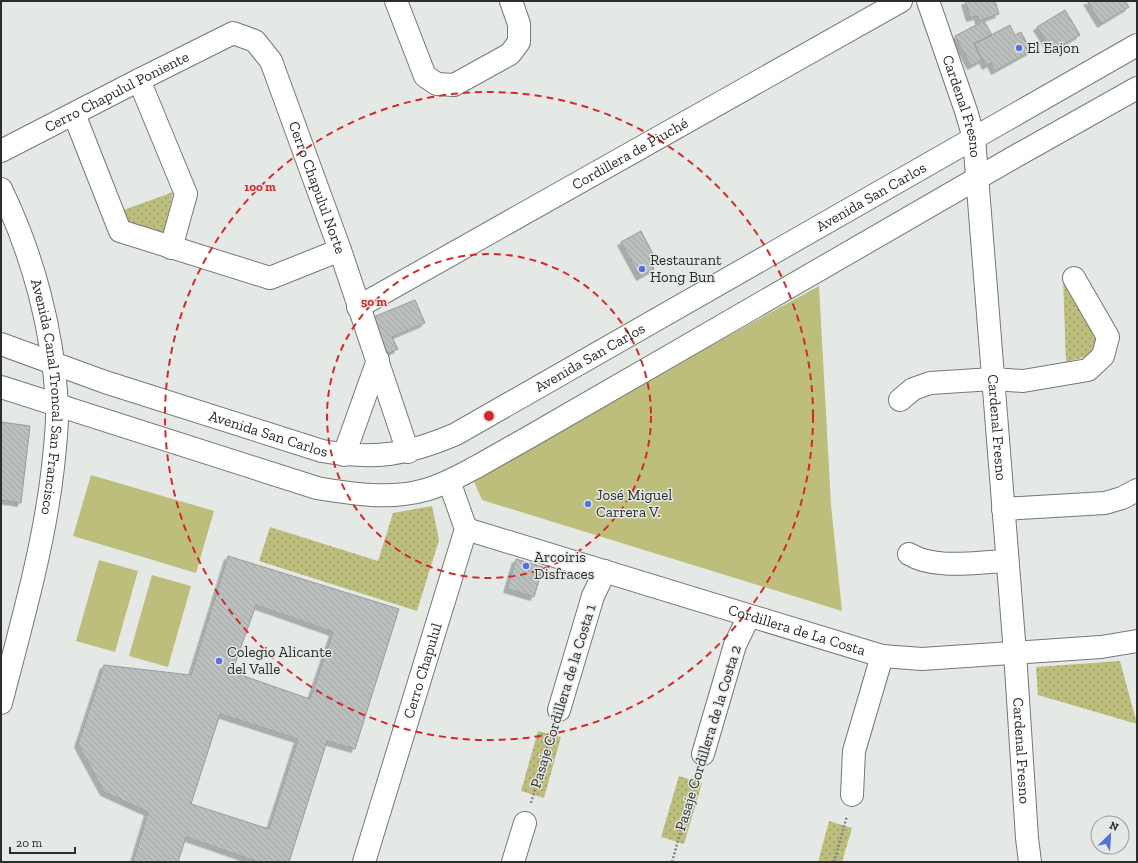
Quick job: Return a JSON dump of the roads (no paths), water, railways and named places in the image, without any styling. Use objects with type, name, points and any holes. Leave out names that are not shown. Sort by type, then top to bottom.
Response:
[{"type":"street","points":[[396,1],[425,76],[438,84],[454,85],[510,54],[519,42],[519,24],[511,1]]},
{"type":"street","name":"Cordillera de Piuché","points":[[358,307],[901,1]]},
{"type":"street","name":"Cardenal Fresno","points":[[928,1],[974,138],[1030,862]]},
{"type":"street","name":"Cerro Chapulul Norte","points":[[233,33],[255,41],[271,61],[340,250],[408,452]]},
{"type":"street","name":"Cerro Chapulul Poniente","points":[[1,151],[233,33]]},
{"type":"street","name":"Avenida San Carlos","points":[[1,344],[105,382],[322,451],[344,455],[366,456],[408,452],[456,434],[1137,45]]},
{"type":"street","points":[[139,80],[186,194],[171,248]]},
{"type":"street","points":[[1,387],[317,488],[354,494],[377,495],[402,494],[425,490],[449,481],[531,436],[977,178],[1135,94]]},
{"type":"street","points":[[74,114],[120,231],[270,278],[340,250]]},
{"type":"street","name":"Avenida Canal Troncal San Francisco","points":[[1,189],[16,221],[35,275],[53,362],[57,404],[55,445],[43,532],[1,703]]},
{"type":"street","points":[[900,400],[913,388],[925,384],[993,379],[1023,381],[1088,370],[1103,356],[1108,337],[1074,278]]},
{"type":"street","points":[[344,455],[378,360]]},
{"type":"street","points":[[449,481],[466,529]]},
{"type":"street","points":[[1003,509],[1105,503],[1122,498],[1137,490]]},
{"type":"street","name":"Cordillera de La Costa","points":[[466,529],[882,656],[922,659],[1101,646],[1137,641]]},
{"type":"street","name":"Cerro Chapulul","points":[[364,862],[466,529]]},
{"type":"street","points":[[909,554],[925,561],[940,564],[1007,561]]},
{"type":"street","name":"Pasaje Cordillera de la Costa 1","points":[[559,710],[593,596],[605,571]]},
{"type":"street","name":"Pasaje Cordillera de la Costa 2","points":[[703,754],[735,645],[749,616]]},
{"type":"street","points":[[852,795],[854,751],[882,656]]},
{"type":"street","points":[[513,862],[525,823]]},
{"type":"place","name":"El Eajon","points":[[1019,48]]},
{"type":"place","name":"Restaurant Hong Bun","points":[[642,269]]},
{"type":"place","name":"José Miguel Carrera V.","points":[[588,504]]},
{"type":"place","name":"Arcoiris Disfraces","points":[[526,566]]},
{"type":"place","name":"Colegio Alicante del Valle","points":[[219,661]]}]
